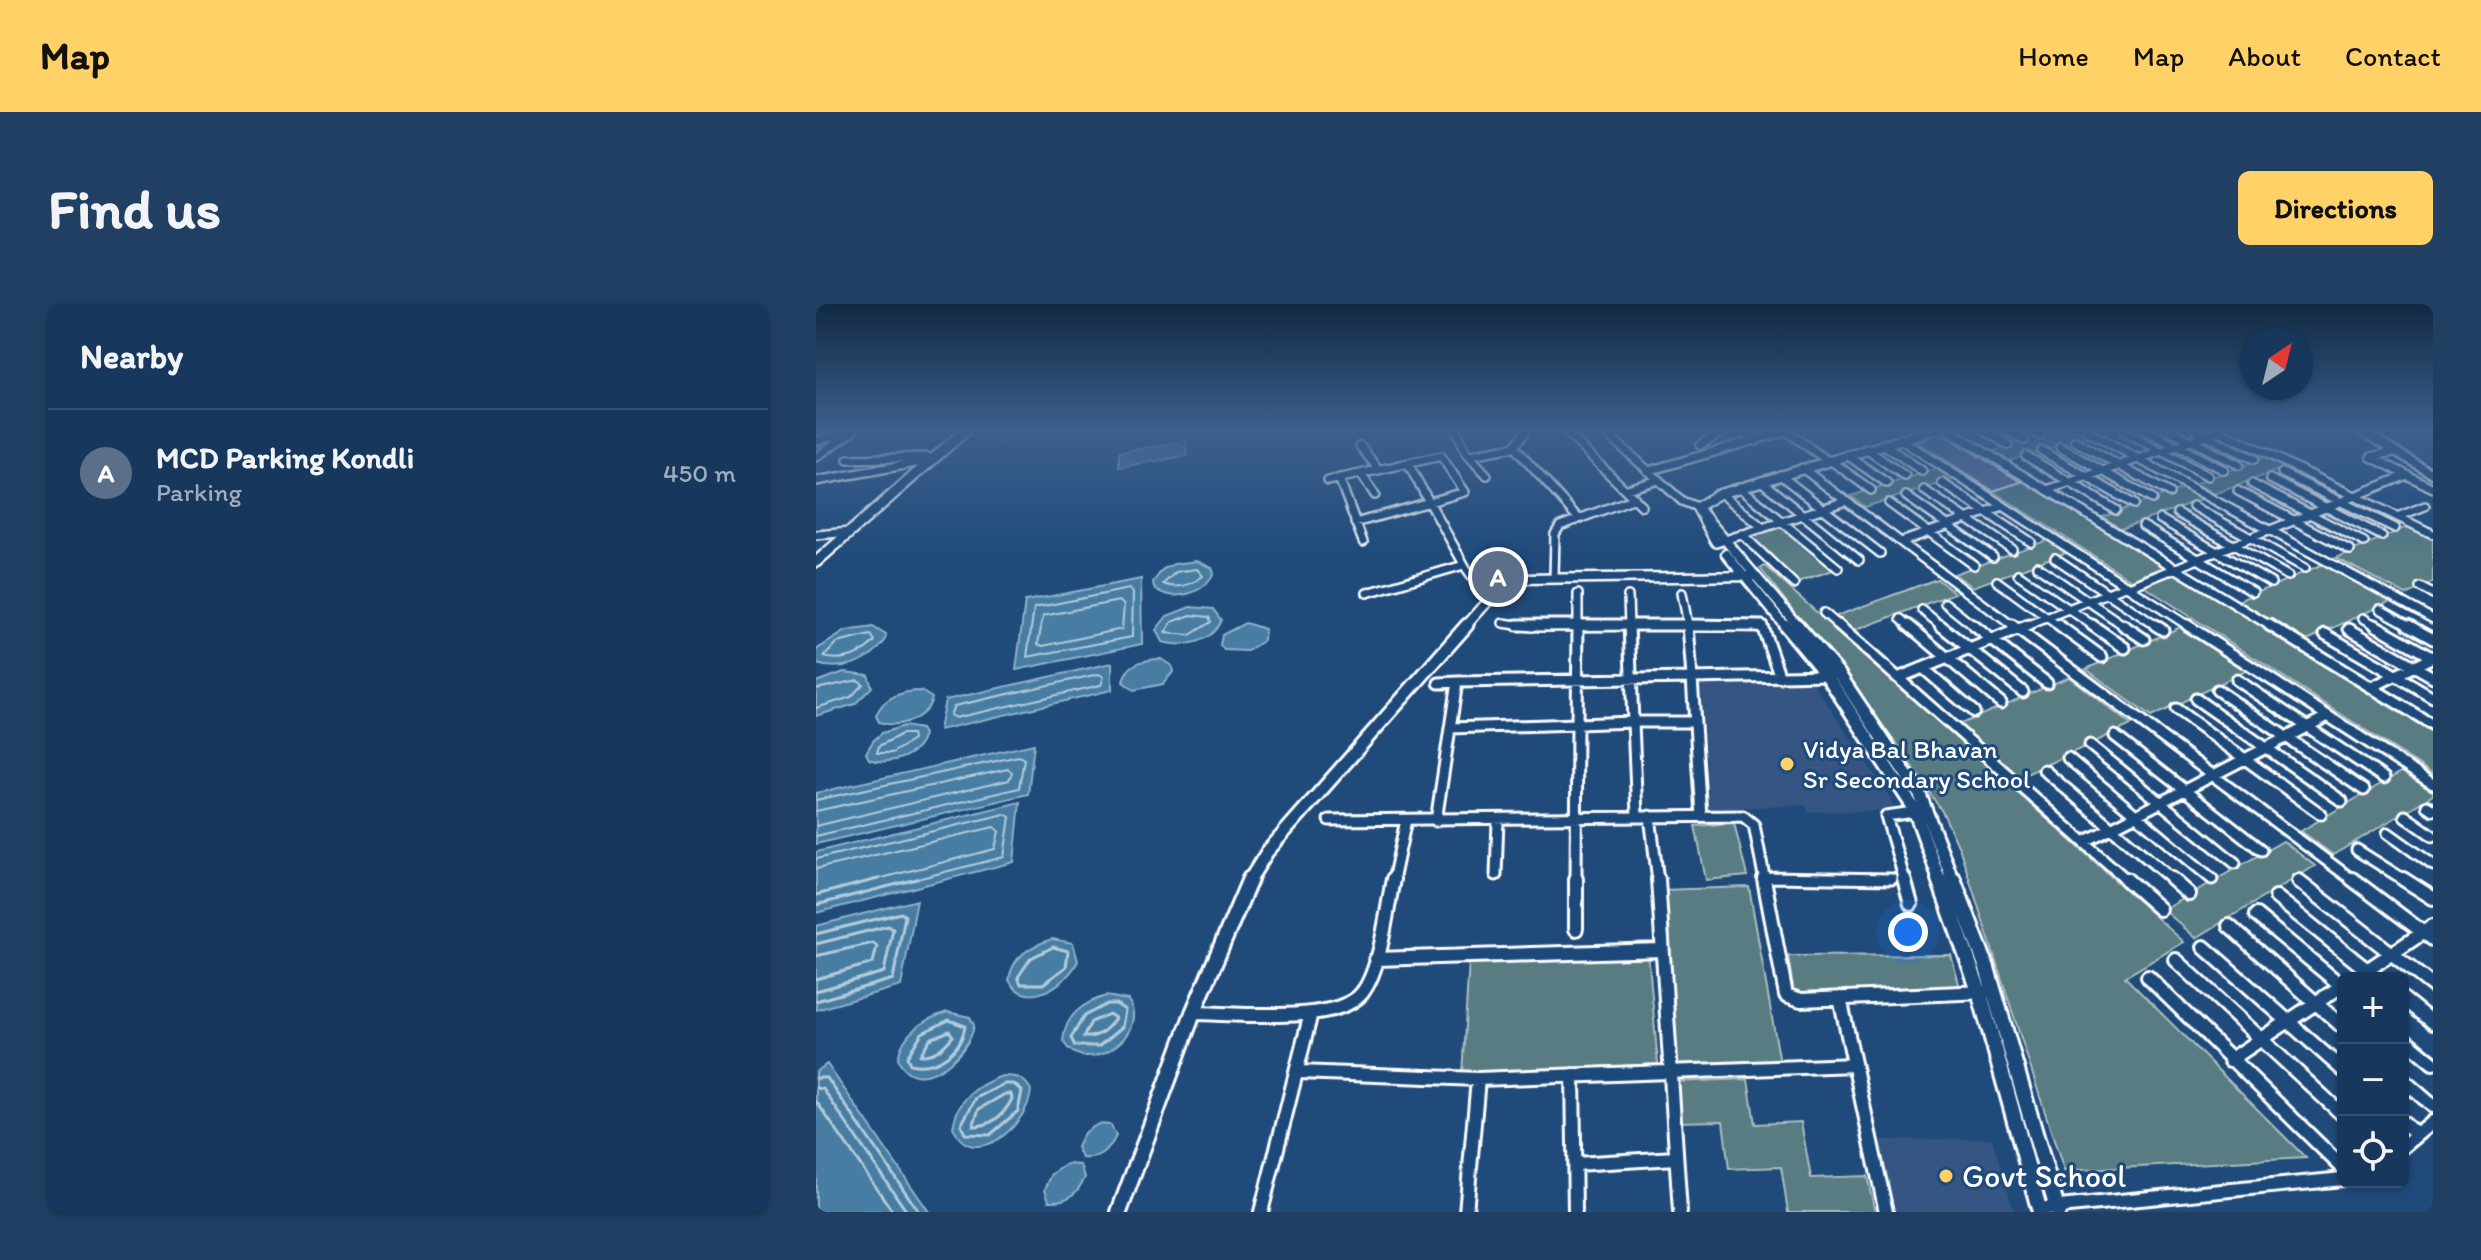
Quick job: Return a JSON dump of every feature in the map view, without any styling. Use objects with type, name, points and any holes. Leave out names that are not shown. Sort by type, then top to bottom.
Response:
[{"type":"main road","points":[[816,562],[840,535],[909,473]]},
{"type":"main road","points":[[816,551],[914,473]]},
{"type":"street","points":[[816,481],[855,473]]},
{"type":"street","points":[[1414,473],[1433,503],[1464,565],[1489,600]]},
{"type":"street","points":[[1355,523],[1465,492],[1453,473]]},
{"type":"street","points":[[1538,473],[1577,517]]},
{"type":"street","points":[[1610,473],[1642,506]]},
{"type":"street","points":[[1651,473],[1688,505],[1697,507],[1720,542],[1833,675],[1920,795],[1995,994],[2058,1210]]},
{"type":"street","points":[[1697,507],[1721,493],[1785,473]]},
{"type":"street","points":[[1809,473],[2430,933],[2364,972]]},
{"type":"street","points":[[1848,473],[1871,490]]},
{"type":"street","points":[[1873,473],[1887,483]]},
{"type":"street","points":[[1901,473],[1905,476]]},
{"type":"street","points":[[1953,473],[2433,784]]},
{"type":"street","points":[[2020,473],[2433,725]]},
{"type":"street","points":[[2055,473],[2116,510]]},
{"type":"street","points":[[2080,473],[2134,504]]},
{"type":"street","points":[[2047,490],[2096,473]]},
{"type":"street","points":[[2107,473],[2152,499]]},
{"type":"street","points":[[2134,473],[2169,493]]},
{"type":"street","points":[[2165,473],[2433,619]]},
{"type":"street","points":[[2203,473],[2208,476]]},
{"type":"street","points":[[2283,473],[2395,528]]},
{"type":"street","points":[[2309,473],[2433,534]]},
{"type":"street","points":[[2404,473],[2433,488]]},
{"type":"street","points":[[1328,481],[1361,474],[1375,495]]},
{"type":"street","points":[[1780,475],[1880,553]]},
{"type":"street","points":[[1898,678],[2407,475]]},
{"type":"street","points":[[2425,484],[2433,477]]},
{"type":"street","points":[[1339,478],[1363,542]]},
{"type":"street","points":[[2270,479],[2382,536]]},
{"type":"street","points":[[1627,489],[1659,480]]},
{"type":"street","points":[[1761,481],[1859,560]]},
{"type":"street","points":[[1942,483],[2031,542]]},
{"type":"street","points":[[2252,484],[2364,542]]},
{"type":"street","points":[[1740,487],[1838,568]]},
{"type":"street","points":[[1924,490],[2012,549]]},
{"type":"street","points":[[2238,491],[2350,550]]},
{"type":"street","points":[[1721,493],[1763,528]]},
{"type":"street","points":[[1906,496],[1993,557]]},
{"type":"street","points":[[1554,578],[1555,534],[1563,523],[1635,498]]},
{"type":"street","points":[[1720,542],[1846,501]]},
{"type":"street","points":[[1889,503],[1974,565]]},
{"type":"street","points":[[1901,542],[2003,506]]},
{"type":"street","points":[[2193,506],[2305,568]]},
{"type":"street","points":[[2397,517],[2425,506]]},
{"type":"street","points":[[2177,513],[2288,576]]},
{"type":"street","points":[[2160,519],[2271,583]]},
{"type":"street","points":[[2143,526],[2253,592]]},
{"type":"street","points":[[1742,534],[1794,584]]},
{"type":"street","points":[[816,538],[840,535]]},
{"type":"street","points":[[2055,558],[2163,630]]},
{"type":"street","points":[[1367,593],[1464,565]]},
{"type":"street","points":[[2037,566],[2144,639]]},
{"type":"street","points":[[2018,574],[2125,648]]},
{"type":"street","points":[[1119,1212],[1193,1013],[1249,880],[1267,852],[1489,600],[1508,583],[1554,578],[1750,576]]},
{"type":"street","points":[[1997,581],[2102,657]]},
{"type":"street","points":[[2420,587],[2433,594]]},
{"type":"street","points":[[1682,593],[1688,625],[1701,816]]},
{"type":"street","points":[[1576,929],[1578,594]]},
{"type":"street","points":[[1628,596],[1637,816]]},
{"type":"street","points":[[1945,603],[2047,683]]},
{"type":"street","points":[[2380,609],[2433,639]]},
{"type":"street","points":[[1922,610],[2023,692]]},
{"type":"street","points":[[1824,613],[2160,909]]},
{"type":"street","points":[[2363,618],[2433,657]]},
{"type":"street","points":[[1901,619],[2001,703]]},
{"type":"street","points":[[1503,623],[1579,627],[1762,626],[1780,677]]},
{"type":"street","points":[[2349,629],[2433,677]]},
{"type":"street","points":[[2325,634],[2433,697]]},
{"type":"street","points":[[2372,687],[2433,657]]},
{"type":"street","points":[[1923,668],[1974,712]]},
{"type":"street","points":[[1439,683],[1833,675]]},
{"type":"street","points":[[1833,675],[1914,812],[1979,991],[2040,1211],[2337,1180]]},
{"type":"street","points":[[2237,680],[2384,778]]},
{"type":"street","points":[[1436,821],[1457,682]]},
{"type":"street","points":[[2217,690],[2364,790]]},
{"type":"street","points":[[2196,699],[2342,801]]},
{"type":"street","points":[[2176,709],[2321,814]]},
{"type":"street","points":[[2084,842],[2328,716]]},
{"type":"street","points":[[1450,728],[1695,722]]},
{"type":"street","points":[[2115,736],[2261,850]]},
{"type":"street","points":[[2090,745],[2235,863]]},
{"type":"street","points":[[2068,758],[2212,879]]},
{"type":"street","points":[[2044,770],[2189,894]]},
{"type":"street","points":[[1911,904],[1886,816],[1914,812]]},
{"type":"street","points":[[1329,820],[1637,816],[1750,819],[1786,995],[1801,1000],[1979,991],[1995,994]]},
{"type":"street","points":[[1650,816],[1680,1212]]},
{"type":"street","points":[[2405,816],[2433,836]]},
{"type":"street","points":[[1193,1013],[1311,1013],[1338,1009],[1362,993],[1376,959],[1406,820]]},
{"type":"street","points":[[1496,875],[1498,820]]},
{"type":"street","points":[[2388,833],[2433,865]]},
{"type":"street","points":[[2357,850],[2433,898]]},
{"type":"street","points":[[1763,877],[1892,879]]},
{"type":"street","points":[[2299,881],[2433,986]]},
{"type":"street","points":[[2276,897],[2370,972]]},
{"type":"street","points":[[2256,915],[2337,981]]},
{"type":"street","points":[[2229,926],[2337,1022]]},
{"type":"street","points":[[2204,947],[2337,1065]]},
{"type":"street","points":[[1376,959],[1662,950]]},
{"type":"street","points":[[2176,960],[2337,1109]]},
{"type":"street","points":[[2148,977],[2337,1162]]},
{"type":"street","points":[[2230,1060],[2337,990]]},
{"type":"street","points":[[1840,998],[1886,1212]]},
{"type":"street","points":[[2409,1004],[2433,1023]]},
{"type":"street","points":[[1261,1212],[1299,1072],[1311,1013]]},
{"type":"street","points":[[2409,1043],[2433,1063]]},
{"type":"street","points":[[1299,1072],[1478,1079],[1854,1065]]},
{"type":"street","points":[[1573,1075],[1575,1212]]},
{"type":"street","points":[[1466,1212],[1478,1079]]},
{"type":"street","points":[[2409,1085],[2433,1106]]},
{"type":"street","points":[[2409,1142],[2433,1122]]},
{"type":"street","points":[[2409,1128],[2417,1135]]},
{"type":"street","points":[[1575,1164],[1675,1158]]},
{"type":"shaded area","name":"Vidya Bal Bhavan Sr Secondary School","points":[[1812,681],[1891,799],[1894,811],[1808,812],[1805,805],[1709,809],[1701,684]]},
{"type":"shaded area","name":"Govt School","points":[[1992,1138],[2014,1212],[1895,1212],[1880,1140]]},
{"type":"green space","points":[[1922,473],[1947,473],[1955,479],[1865,507],[1851,496]]},
{"type":"green space","points":[[2222,473],[2270,473],[2215,494],[2196,483]]},
{"type":"green space","points":[[2026,480],[2166,566],[2131,580],[1993,491]]},
{"type":"green space","points":[[2183,488],[2202,499],[2121,529],[2102,517]]},
{"type":"green space","points":[[2411,525],[2433,536],[2433,582],[2406,595],[2336,558]]},
{"type":"green space","points":[[1781,526],[1833,570],[1797,582],[1747,537]]},
{"type":"green space","points":[[2048,540],[2067,552],[1973,587],[1954,574]]},
{"type":"green space","points":[[2323,564],[2391,601],[2305,641],[2238,601]]},
{"type":"green space","points":[[1765,566],[2184,942],[2125,977],[2306,1158],[2064,1171],[1960,850],[1943,813],[1899,747],[1760,568]]},
{"type":"green space","points":[[2175,572],[2433,731],[2433,774],[2142,585]]},
{"type":"green space","points":[[1937,579],[1955,593],[1853,631],[1836,616]]},
{"type":"green space","points":[[2183,626],[2250,669],[2151,717],[2086,669]]},
{"type":"green space","points":[[2069,677],[2131,725],[2018,778],[1958,725]]},
{"type":"green space","points":[[2403,771],[2433,791],[2433,795],[2333,855],[2301,831]]},
{"type":"green space","points":[[1734,823],[1747,876],[1706,880],[1695,826]]},
{"type":"green space","points":[[2283,841],[2315,866],[2196,938],[2164,910]]},
{"type":"green space","points":[[1749,887],[1780,1063],[1678,1068],[1661,890]]},
{"type":"green space","points":[[1648,952],[1658,1064],[1462,1074],[1469,961]]},
{"type":"green space","points":[[1951,955],[1961,991],[1794,993],[1788,956]]},
{"type":"green space","points":[[1748,1079],[1755,1124],[1801,1122],[1811,1178],[1867,1176],[1875,1212],[1788,1212],[1781,1167],[1729,1169],[1723,1121],[1674,1122],[1671,1082]]},
{"type":"water","points":[[1197,561],[1212,568],[1214,573],[1196,591],[1170,595],[1154,588],[1153,582],[1163,569]]},
{"type":"water","points":[[1141,579],[1142,644],[1016,670],[1025,601]]},
{"type":"water","points":[[1190,607],[1213,609],[1221,620],[1217,628],[1196,642],[1162,642],[1156,630],[1167,616]]},
{"type":"water","points":[[1245,623],[1265,629],[1264,640],[1247,651],[1224,650],[1220,645],[1222,635]]},
{"type":"water","points":[[873,627],[886,635],[885,641],[871,655],[845,666],[817,664],[816,650],[846,631]]},
{"type":"water","points":[[1161,659],[1172,666],[1173,672],[1163,684],[1134,690],[1123,682],[1132,667],[1148,660]]},
{"type":"water","points":[[1112,663],[1112,690],[939,730],[945,700]]},
{"type":"water","points":[[844,672],[868,675],[872,687],[855,704],[816,716],[816,682]]},
{"type":"water","points":[[921,691],[932,698],[918,717],[903,723],[879,722],[876,716],[888,700],[907,692]]},
{"type":"water","points":[[904,726],[921,729],[924,734],[910,754],[885,762],[869,759],[866,753],[873,741],[882,733]]},
{"type":"water","points":[[1034,744],[1028,794],[816,844],[816,793]]},
{"type":"water","points":[[1020,802],[1014,862],[816,913],[816,852]]},
{"type":"water","points":[[917,900],[901,986],[816,1010],[816,926]]},
{"type":"water","points":[[1052,939],[1073,943],[1078,961],[1073,970],[1046,991],[1025,994],[1016,989],[1009,980],[1018,958]]},
{"type":"water","points":[[1106,996],[1128,1000],[1133,1013],[1131,1027],[1124,1039],[1099,1054],[1085,1056],[1073,1052],[1063,1041],[1071,1017],[1083,1006]]},
{"type":"water","points":[[947,1012],[970,1017],[974,1025],[963,1049],[941,1069],[928,1074],[916,1075],[906,1070],[898,1058],[904,1041],[922,1023]]},
{"type":"water","points":[[827,1064],[929,1212],[816,1212],[816,1072]]},
{"type":"water","points":[[1002,1076],[1025,1082],[1031,1090],[1028,1104],[1010,1130],[998,1139],[985,1145],[972,1146],[961,1140],[953,1127],[955,1117],[970,1094]]},
{"type":"water","points":[[1098,1124],[1111,1125],[1116,1136],[1103,1154],[1082,1158],[1077,1147],[1084,1133]]},
{"type":"water","points":[[1067,1164],[1081,1165],[1085,1177],[1072,1196],[1049,1201],[1045,1189],[1052,1174]]},
{"type":"building","points":[[1966,473],[2007,473],[2021,482],[1993,491]]},
{"type":"place","name":"MCD Parking Kondli","points":[[1498,577]]},
{"type":"place","name":"Vidya Bal Bhavan Sr Secondary School","points":[[1787,764]]},
{"type":"place","name":"Govt School","points":[[1946,1176]]}]
